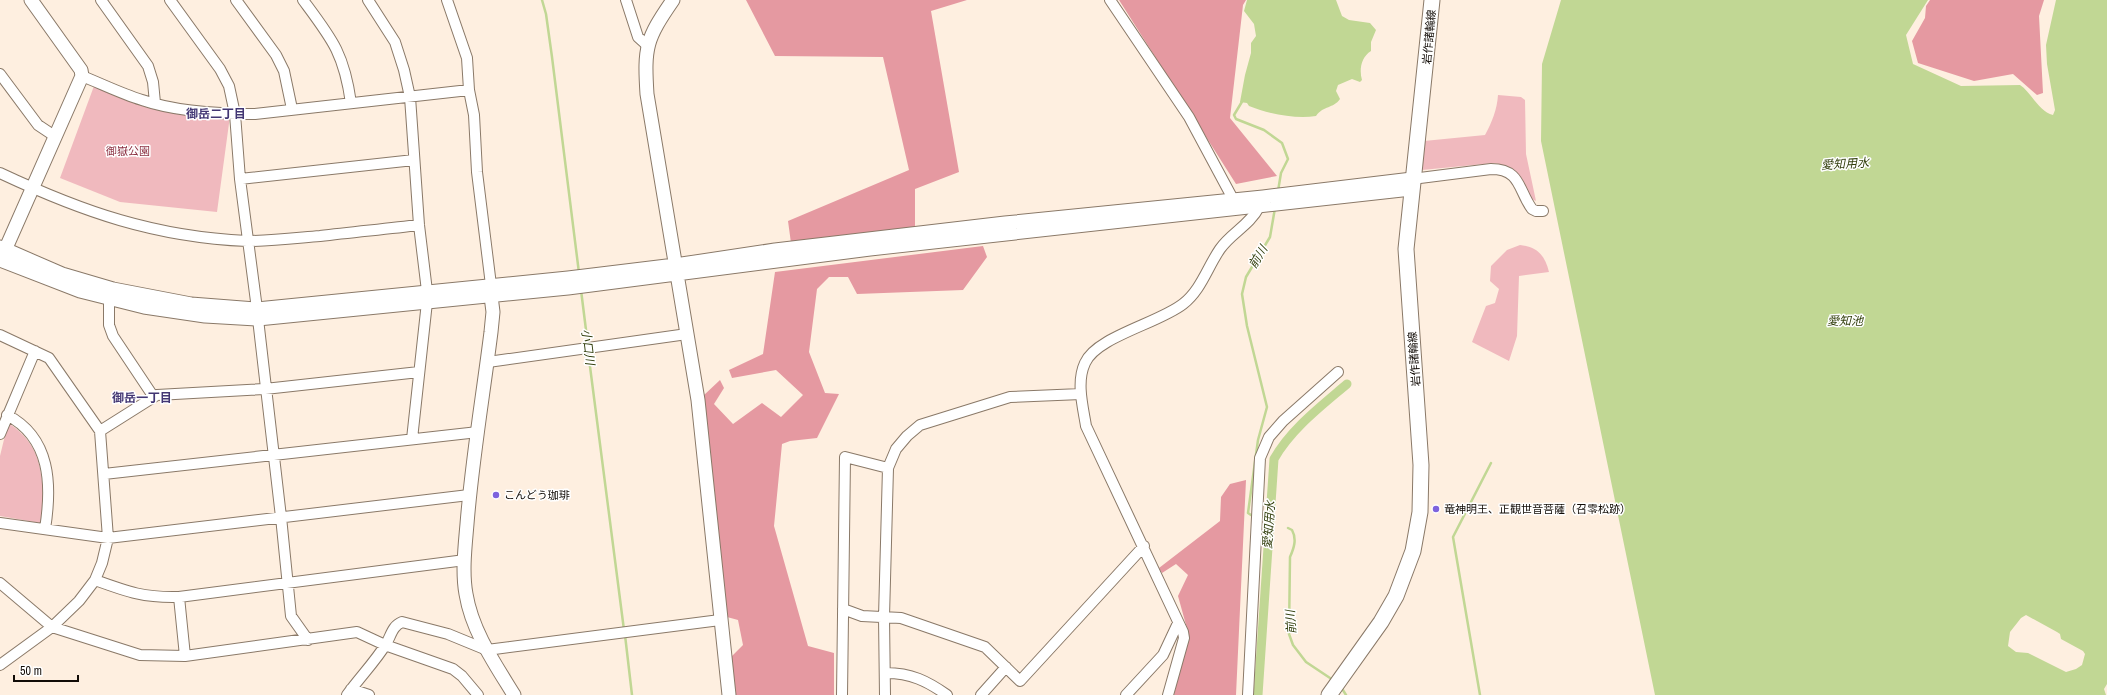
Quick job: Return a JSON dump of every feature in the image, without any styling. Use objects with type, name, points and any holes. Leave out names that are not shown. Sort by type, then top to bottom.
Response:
[{"type":"main road","name":"岩作諸輪線","points":[[1335,687],[1381,622],[1396,596],[1413,551],[1420,512],[1421,465],[1406,249],[1412,184],[1424,91],[1432,0]]},
{"type":"street","points":[[1,255],[33,188],[82,76],[81,70],[31,0]]},
{"type":"street","points":[[101,0],[148,66],[153,82],[155,103]]},
{"type":"street","points":[[171,0],[226,78],[235,114],[240,179],[258,314],[265,389],[282,518],[291,616],[308,640]]},
{"type":"street","points":[[236,0],[276,55],[284,71],[292,109]]},
{"type":"street","points":[[303,0],[339,52],[347,76],[351,103]]},
{"type":"street","points":[[368,0],[395,42],[404,70],[410,97],[419,225],[427,297],[412,439]]},
{"type":"street","points":[[447,0],[467,58],[474,115],[477,172],[493,312],[488,362],[469,495],[465,560],[466,594],[472,618],[487,650],[514,695]]},
{"type":"street","points":[[626,0],[638,36],[648,46]]},
{"type":"street","points":[[673,0],[656,25],[648,46],[645,62],[647,94],[675,270],[698,400],[729,695]]},
{"type":"street","points":[[1110,0],[1189,117],[1233,199]]},
{"type":"street","points":[[0,74],[38,125],[56,137]]},
{"type":"street","points":[[82,76],[143,100],[155,103],[195,110],[235,114],[470,90]]},
{"type":"street","points":[[240,179],[414,160]]},
{"type":"street","points":[[1,255],[52,281],[109,299],[144,307],[182,313],[258,314],[304,305],[427,297],[568,283],[902,245],[1259,207],[1412,184],[1491,169],[1503,170],[1516,178],[1532,208],[1536,211],[1543,211]]},
{"type":"street","points":[[0,173],[84,209],[134,226],[188,236],[248,241],[284,239],[419,225]]},
{"type":"street","points":[[675,270],[775,250],[1005,223],[1233,199],[1412,184]]},
{"type":"street","points":[[1168,695],[1184,638],[1183,632],[1144,546],[1086,426],[1081,394],[1084,363],[1096,349],[1182,305],[1200,286],[1221,248],[1253,217],[1259,207]]},
{"type":"street","points":[[1,255],[113,289],[191,304],[258,314]]},
{"type":"street","points":[[109,299],[109,325],[113,336],[153,396]]},
{"type":"street","points":[[488,362],[687,334]]},
{"type":"street","points":[[0,335],[35,351],[52,362],[100,431],[108,538],[102,563],[95,580],[79,601],[52,627],[0,665]]},
{"type":"street","points":[[0,434],[35,351]]},
{"type":"street","points":[[100,431],[153,396],[265,389],[419,372]]},
{"type":"street","points":[[1248,695],[1260,458],[1269,437],[1278,426],[1338,372]]},
{"type":"street","points":[[885,695],[886,673],[884,617],[888,468],[896,449],[907,436],[920,425],[1010,396],[1081,394]]},
{"type":"street","points":[[7,415],[20,422],[31,433],[42,451],[47,481],[45,529]]},
{"type":"street","points":[[104,474],[478,432]]},
{"type":"street","points":[[842,695],[844,457],[888,468]]},
{"type":"street","points":[[0,522],[108,538],[469,495]]},
{"type":"street","points":[[843,610],[862,616],[900,618],[985,647],[1020,680],[1144,546]]},
{"type":"street","points":[[95,580],[140,596],[155,598],[179,597],[465,560]]},
{"type":"street","points":[[0,583],[52,627],[140,655],[185,656],[357,632],[385,645],[453,669],[462,676],[478,695]]},
{"type":"street","points":[[179,597],[185,656]]},
{"type":"street","points":[[369,695],[349,692],[385,645],[393,629],[402,622],[448,634],[487,650],[720,620]]},
{"type":"street","points":[[1126,695],[1163,655],[1178,623]]},
{"type":"street","points":[[981,695],[1006,667]]},
{"type":"street","points":[[886,673],[916,676],[929,682],[947,695]]},
{"type":"green space","name":"御嶽公園","points":[[94,86],[230,116],[217,212],[120,202],[60,178]]},
{"type":"green space","points":[[1498,95],[1521,97],[1525,100],[1526,154],[1536,201],[1530,198],[1521,180],[1513,171],[1507,167],[1494,163],[1422,170],[1424,141],[1485,135],[1494,116]]},
{"type":"green space","points":[[1520,245],[1536,250],[1543,257],[1549,272],[1519,276],[1517,336],[1509,361],[1472,342],[1486,306],[1495,303],[1499,289],[1490,281],[1491,266],[1507,250]]},
{"type":"green space","points":[[8,423],[20,432],[29,442],[39,464],[43,490],[44,518],[40,523],[0,516],[0,456]]},
{"type":"shaded area","points":[[746,0],[967,0],[931,11],[959,172],[915,189],[915,228],[791,243],[788,221],[909,170],[883,57],[775,56]]},
{"type":"shaded area","points":[[1119,0],[1246,0],[1243,5],[1230,118],[1277,176],[1236,184]]},
{"type":"shaded area","points":[[1930,0],[2044,0],[2039,16],[2043,93],[2037,95],[2013,74],[1974,81],[1918,63],[1912,41],[1925,18],[1926,6]]},
{"type":"shaded area","points":[[983,246],[987,257],[963,290],[857,294],[848,277],[829,277],[817,289],[809,352],[825,393],[839,394],[817,438],[790,441],[782,444],[774,526],[808,646],[834,653],[834,695],[736,695],[731,657],[743,645],[738,620],[727,617],[703,396],[720,380],[724,388],[714,404],[733,424],[762,403],[781,417],[803,395],[776,370],[732,378],[729,370],[763,354],[775,272]]},
{"type":"shaded area","points":[[1246,480],[1236,695],[1174,695],[1188,632],[1178,596],[1188,575],[1176,564],[1162,573],[1159,568],[1220,521],[1221,497],[1230,484]]},
{"type":"water","points":[[1247,0],[1336,0],[1342,16],[1349,20],[1370,23],[1376,30],[1371,42],[1371,51],[1363,60],[1361,72],[1362,80],[1360,82],[1352,79],[1338,85],[1336,91],[1340,99],[1322,110],[1316,116],[1299,117],[1282,115],[1257,109],[1249,106],[1247,103],[1240,102],[1251,53],[1251,43],[1256,36],[1254,24],[1244,11]]},
{"type":"water","name":"愛知池","points":[[1561,0],[1928,0],[1906,35],[1913,64],[1961,86],[2020,85],[2043,110],[2053,115],[2055,110],[2047,64],[2046,45],[2056,0],[2107,0],[2107,684],[2104,689],[2106,695],[1655,695],[1541,141],[1542,64]],"holes":[[[2026,615],[2060,634],[2061,639],[2083,651],[2085,654],[2082,665],[2076,669],[2066,672],[2028,653],[2016,652],[2008,646],[2010,632],[2021,618]]]},
{"type":"waterway","name":"小口川","points":[[542,0],[546,14],[552,57],[579,273]]},
{"type":"waterway","name":"前川","points":[[1243,100],[1234,115],[1236,119],[1264,130],[1282,143],[1288,159],[1281,173],[1278,191]]},
{"type":"waterway","name":"前川","points":[[1251,515],[1248,513],[1258,440],[1267,407],[1247,326],[1242,294],[1246,277],[1270,237],[1275,208]]},
{"type":"waterway","name":"小口川","points":[[581,290],[588,346]]},
{"type":"waterway","name":"小口川","points":[[588,351],[624,630]]},
{"type":"waterway","name":"愛知用水","points":[[1258,695],[1274,459],[1297,428],[1347,384]]},
{"type":"waterway","points":[[1480,695],[1453,537],[1491,463]]},
{"type":"waterway","name":"前川","points":[[1288,528],[1294,533],[1295,540],[1290,557],[1289,634],[1293,645],[1306,662],[1333,680]]},
{"type":"waterway","name":"小口川","points":[[625,635],[632,695]]},
{"type":"waterway","name":"前川","points":[[1341,687],[1346,695]]},
{"type":"place","name":"こんどう珈琲","points":[[496,495]]},
{"type":"place","name":"竜神明王、正観世音菩薩（召零松跡）","points":[[1436,509]]},
{"type":"district","name":"御岳二丁目","points":[[216,114]]},
{"type":"district","name":"御岳一丁目","points":[[142,398]]}]
